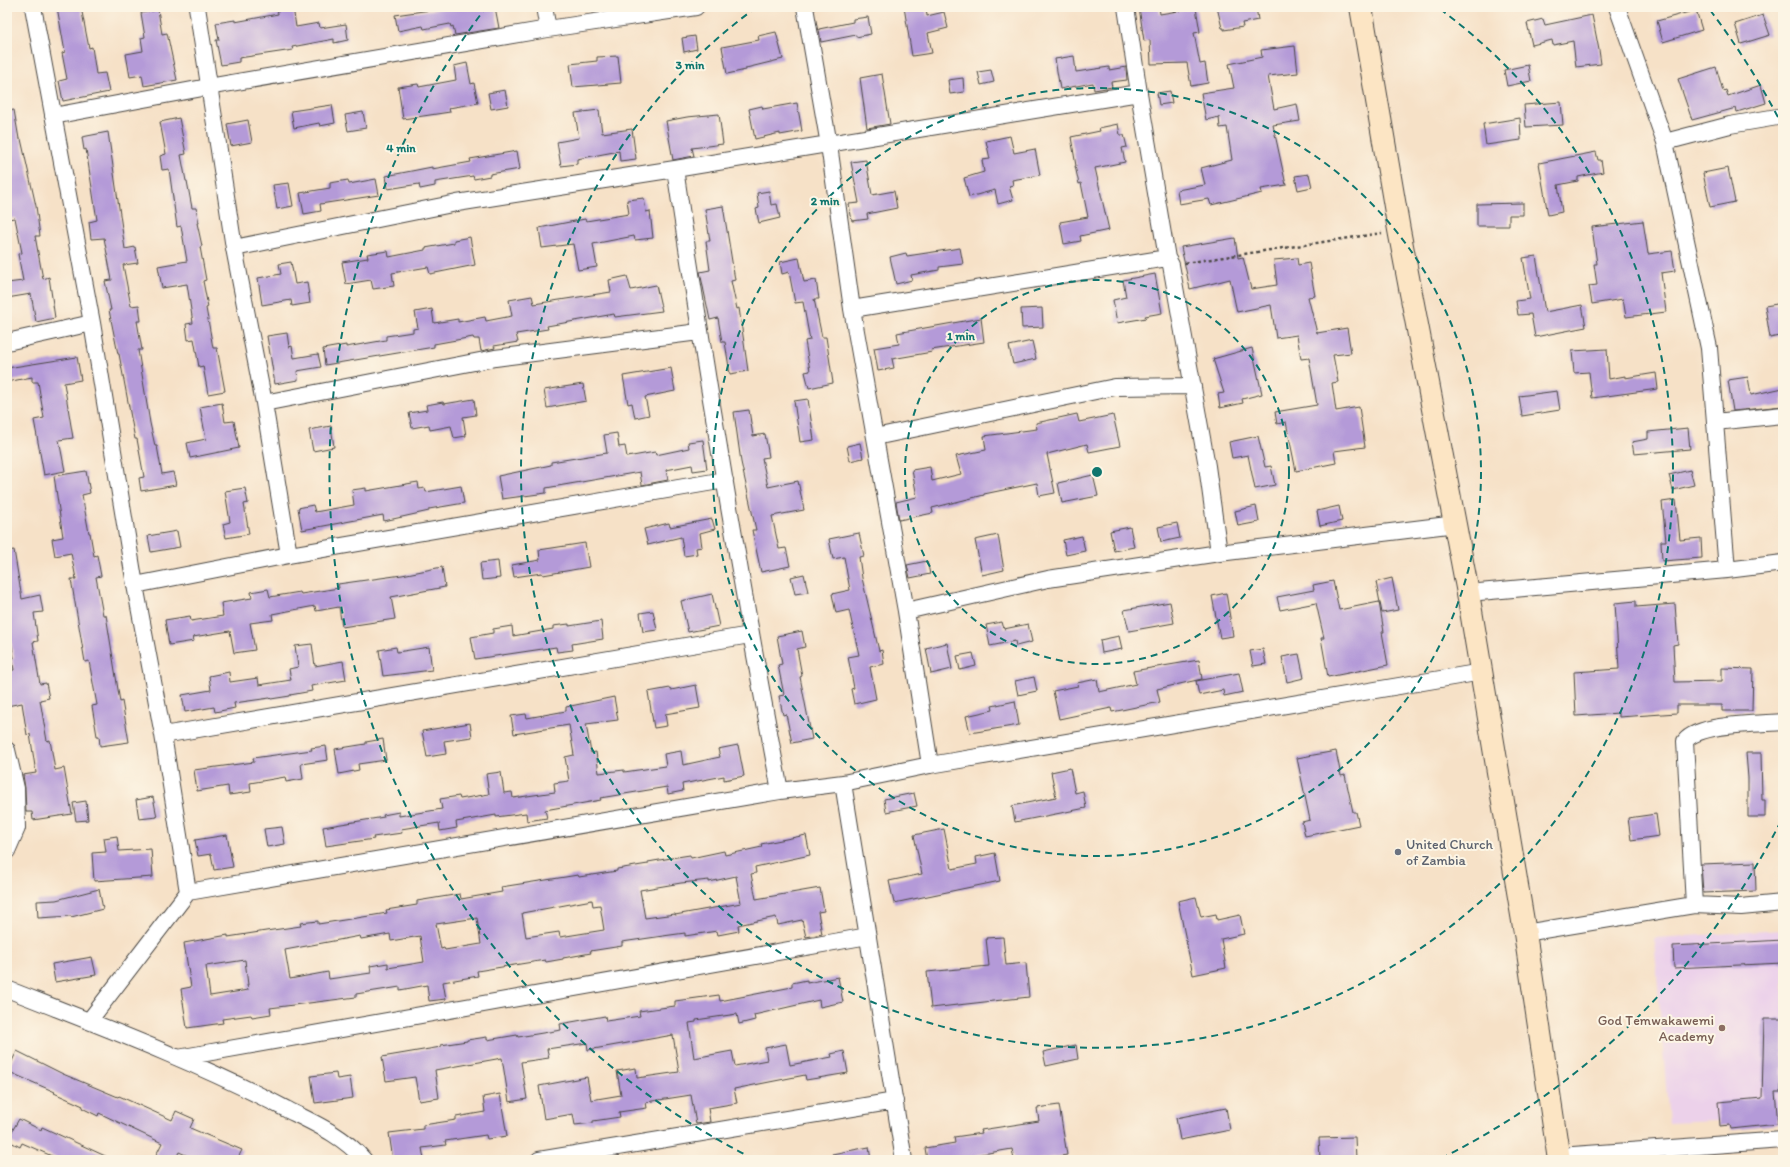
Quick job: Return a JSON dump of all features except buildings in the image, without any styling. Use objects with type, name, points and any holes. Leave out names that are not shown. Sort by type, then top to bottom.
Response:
[{"type":"main road","points":[[1361,7],[1399,230],[1456,524],[1482,672],[1525,933],[1559,1158]]},
{"type":"street","points":[[33,7],[92,323],[135,585],[163,735],[188,892]]},
{"type":"street","points":[[197,7],[208,87],[234,248],[264,403],[289,555]]},
{"type":"street","points":[[544,7],[548,29]]},
{"type":"street","points":[[53,116],[208,87],[548,29],[696,7]]},
{"type":"street","points":[[805,7],[829,144],[852,309],[906,611],[930,766]]},
{"type":"street","points":[[1126,7],[1139,92],[1169,262],[1208,466],[1219,553]]},
{"type":"street","points":[[1617,7],[1664,142],[1709,348],[1727,570]]},
{"type":"street","points":[[234,248],[457,203],[829,144],[1139,92]]},
{"type":"street","points":[[1664,142],[1730,125],[1783,116]]},
{"type":"street","points":[[675,169],[699,332],[750,635],[780,791]]},
{"type":"street","points":[[852,309],[1169,262]]},
{"type":"street","points":[[7,342],[92,323]]},
{"type":"street","points":[[264,403],[495,358],[699,332]]},
{"type":"street","points":[[875,437],[1115,387],[1193,386]]},
{"type":"street","points":[[1715,422],[1783,416]]},
{"type":"street","points":[[135,585],[289,555],[725,480]]},
{"type":"street","points":[[906,611],[1048,579],[1219,553],[1456,524]]},
{"type":"street","points":[[1468,593],[1783,564]]},
{"type":"street","points":[[163,735],[750,635]]},
{"type":"street","points":[[89,1021],[188,892],[780,791],[843,783],[930,766],[1482,672]]},
{"type":"street","points":[[1694,905],[1684,741],[1690,735],[1711,728],[1783,722]]},
{"type":"street","points":[[7,750],[16,788],[17,828],[7,851]]},
{"type":"street","points":[[843,783],[904,1160]]},
{"type":"street","points":[[1525,933],[1694,905],[1741,907],[1783,903]]},
{"type":"street","points":[[178,1058],[868,936]]},
{"type":"street","points":[[7,989],[178,1058],[257,1094],[335,1134],[364,1160]]},
{"type":"street","points":[[539,1160],[895,1101]]},
{"type":"street","points":[[1559,1158],[1783,1140]]},
{"type":"path","points":[[1169,262],[1399,230]]},
{"type":"shaded area","name":"God Temwakawemi Academy","points":[[1783,930],[1783,1118],[1669,1123],[1654,938]]},
{"type":"place","name":"United Church of Zambia","points":[[1398,852]]},
{"type":"place","name":"God Temwakawemi Academy","points":[[1722,1028]]}]
